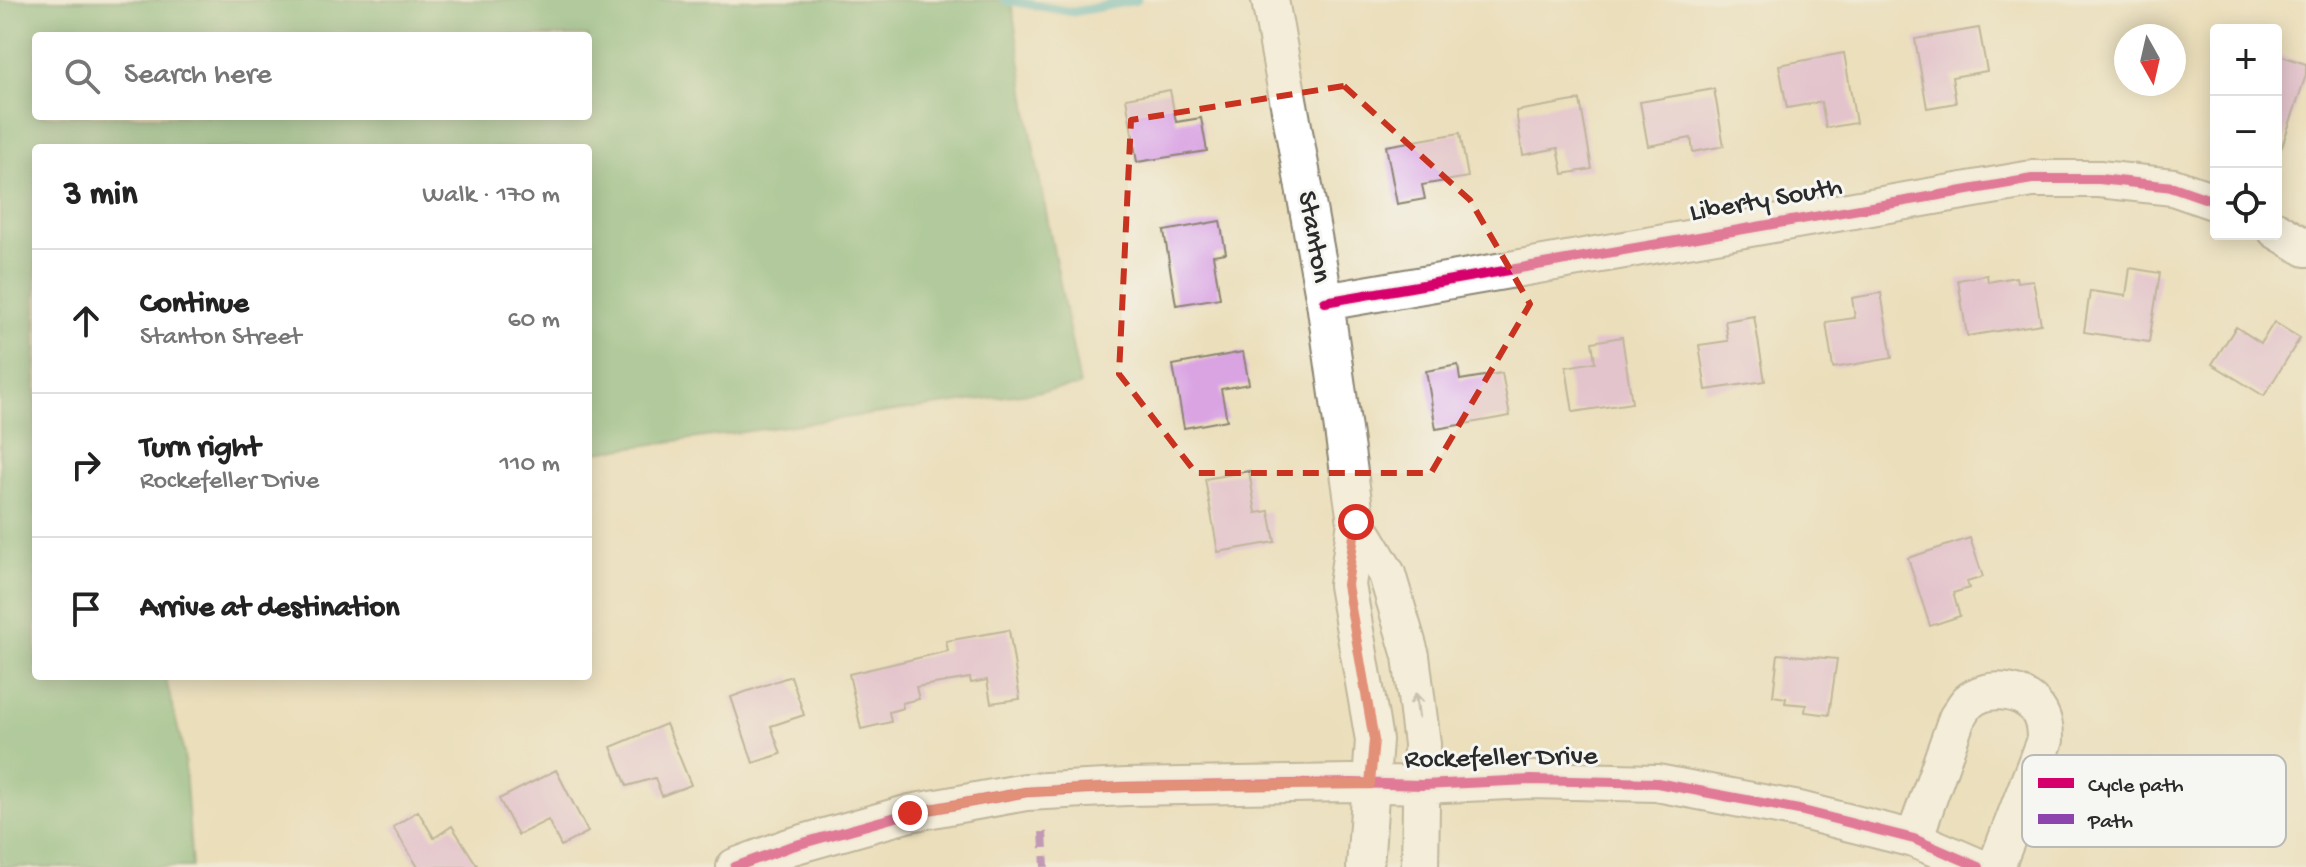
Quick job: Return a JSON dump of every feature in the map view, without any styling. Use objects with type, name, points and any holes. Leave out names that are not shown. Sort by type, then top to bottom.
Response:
[{"type":"street","name":"Stanton","points":[[1270,0],[1325,302],[1356,522]]},
{"type":"street","name":"Liberty South","points":[[1325,302],[2032,179],[2099,179],[2173,187],[2210,200]]},
{"type":"street","points":[[2282,234],[2306,248]]},
{"type":"street","points":[[1356,522],[1347,585],[1374,740],[1365,867]]},
{"type":"street","points":[[1356,522],[1387,574],[1411,656],[1422,744],[1420,867]]},
{"type":"street","points":[[1914,839],[1957,718],[1968,702],[1982,693],[2000,690],[2034,705],[2045,724],[2045,740],[2039,755]]},
{"type":"street","name":"Rockefeller Drive","points":[[735,867],[789,847],[910,813],[1026,792],[1140,786],[1422,785],[1531,780],[1657,783],[1799,810],[1914,839],[1979,867]]},
{"type":"street","points":[[1996,867],[2022,800]]},
{"type":"highlighted area","points":[[1344,86],[1470,200],[1530,304],[1431,473],[1196,473],[1119,374],[1131,120]]},
{"type":"green space","points":[[0,0],[1011,0],[1034,150],[1080,386],[592,452],[592,144],[32,144],[32,680],[166,680],[184,753],[192,867],[0,867]]},
{"type":"building","points":[[1979,28],[1987,71],[1952,77],[1956,103],[1927,108],[1915,39]]},
{"type":"building","points":[[1844,53],[1856,123],[1826,128],[1821,102],[1787,108],[1779,65]]},
{"type":"building","points":[[2282,56],[2306,64],[2306,75],[2282,146]]},
{"type":"building","points":[[1714,89],[1724,146],[1693,152],[1691,138],[1648,146],[1640,102]]},
{"type":"building","points":[[1170,90],[1176,122],[1201,118],[1207,151],[1137,162],[1126,98]]},
{"type":"building","points":[[1580,100],[1592,169],[1563,174],[1558,148],[1523,155],[1516,111]]},
{"type":"building","points":[[1460,133],[1468,177],[1422,185],[1425,199],[1397,204],[1386,146]]},
{"type":"building","points":[[1220,221],[1226,253],[1213,255],[1220,298],[1176,305],[1164,231]]},
{"type":"building","points":[[2130,268],[2160,273],[2149,342],[2084,332],[2090,291],[2126,296]]},
{"type":"building","points":[[1987,275],[1988,282],[2016,277],[2017,282],[2033,280],[2041,324],[1967,336],[1958,280]]},
{"type":"building","points":[[1881,293],[1892,358],[1833,368],[1826,322],[1855,318],[1852,298]]},
{"type":"building","points":[[1754,316],[1765,381],[1706,390],[1699,345],[1728,341],[1725,321]]},
{"type":"building","points":[[2274,322],[2300,338],[2264,396],[2212,364],[2236,327],[2261,343]]},
{"type":"building","points":[[1622,337],[1632,403],[1573,412],[1566,367],[1595,362],[1592,342]]},
{"type":"building","points":[[1243,352],[1249,384],[1221,389],[1227,420],[1184,428],[1173,365]]},
{"type":"building","points":[[1458,365],[1460,380],[1502,373],[1510,416],[1436,429],[1426,371]]},
{"type":"building","points":[[1249,471],[1256,513],[1269,511],[1275,542],[1218,552],[1205,479]]},
{"type":"building","points":[[1970,538],[1983,577],[1967,582],[1969,588],[1953,593],[1960,616],[1930,626],[1908,558]]},
{"type":"building","points":[[1009,630],[1020,699],[991,703],[987,680],[971,683],[970,678],[916,687],[919,699],[902,703],[903,708],[889,712],[891,722],[861,729],[849,674],[948,651],[946,641]]},
{"type":"building","points":[[1778,654],[1837,659],[1829,715],[1805,712],[1806,705],[1785,703],[1786,698],[1773,696]]},
{"type":"building","points":[[791,676],[804,715],[771,726],[781,754],[753,763],[731,697]]},
{"type":"building","points":[[666,724],[691,785],[662,796],[655,778],[627,786],[611,747]]},
{"type":"building","points":[[556,770],[588,832],[561,846],[548,820],[518,835],[499,799]]},
{"type":"building","points":[[418,811],[434,838],[452,826],[478,867],[418,867],[393,827]]},
{"type":"waterway","points":[[1005,0],[1073,12],[1137,0]]},
{"type":"marked path","points":[[1043,832],[1045,867]]},
{"type":"cycle path","points":[[1325,302],[2032,179],[2099,179],[2173,187],[2210,200]]},
{"type":"cycle path","points":[[735,867],[789,847],[910,813],[1026,792],[1126,787],[1351,783],[1422,785],[1531,780],[1657,783],[1799,810],[1914,839],[1979,867]]},
{"type":"route","points":[[910,813],[1026,792],[1239,784],[1370,784],[1374,740],[1347,585],[1356,522]]}]
